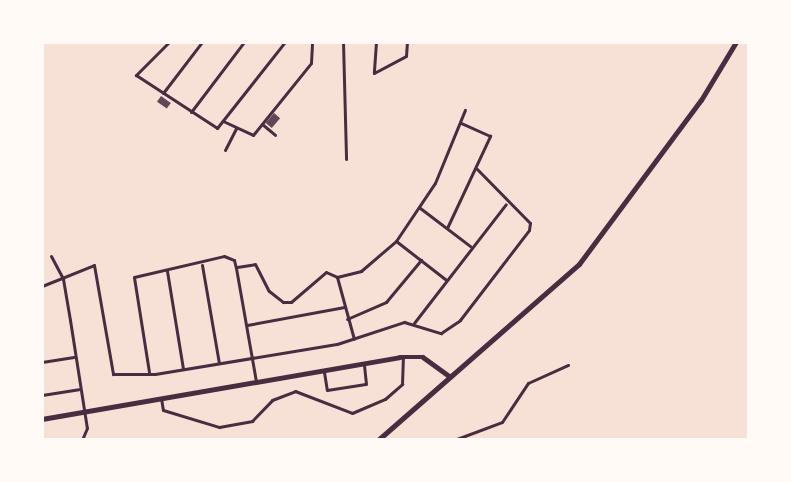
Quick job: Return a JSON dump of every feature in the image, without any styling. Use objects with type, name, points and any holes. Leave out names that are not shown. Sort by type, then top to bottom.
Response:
[{"type":"main road","points":[[378,440],[448,376],[579,264],[701,100],[736,42]]},
{"type":"street","points":[[169,42],[136,75],[217,128],[285,42]]},
{"type":"street","points":[[163,93],[202,42]]},
{"type":"street","points":[[191,112],[244,42]]},
{"type":"street","points":[[223,121],[253,135],[311,63],[312,42]]},
{"type":"street","points":[[343,42],[346,159]]},
{"type":"street","points":[[376,42],[374,73],[406,56],[407,42]]},
{"type":"street","points":[[237,268],[255,264],[269,291],[283,302],[291,302],[326,272],[337,277],[361,271],[396,241],[420,208],[465,110]]},
{"type":"street","points":[[447,228],[477,169],[489,136],[460,123]]},
{"type":"street","points":[[262,124],[275,135]]},
{"type":"street","points":[[225,150],[236,129]]},
{"type":"street","points":[[42,286],[94,266],[113,374],[183,369],[219,363],[354,339],[414,323],[441,333],[460,320],[529,230],[530,223],[506,204],[477,169]]},
{"type":"street","points":[[414,323],[470,246],[506,204]]},
{"type":"street","points":[[420,208],[470,246]]},
{"type":"street","points":[[396,241],[445,279]]},
{"type":"street","points":[[51,256],[63,279],[74,357],[86,412],[82,440]]},
{"type":"street","points":[[149,372],[135,277],[202,265],[224,256],[234,260],[237,268],[256,382]]},
{"type":"street","points":[[347,319],[386,302],[421,260]]},
{"type":"street","points":[[202,265],[219,363]]},
{"type":"street","points":[[167,271],[183,369]]},
{"type":"street","points":[[337,277],[354,339]]},
{"type":"street","points":[[247,325],[344,307]]},
{"type":"street","points":[[42,362],[74,357]]},
{"type":"street","points":[[42,419],[403,357],[423,357],[448,376]]},
{"type":"street","points":[[161,398],[163,410],[219,427],[252,421],[272,400],[295,391],[352,413],[385,399],[402,384],[403,357]]},
{"type":"street","points":[[324,372],[327,390],[366,384],[364,364]]},
{"type":"street","points":[[454,440],[502,422],[528,383],[568,365]]},
{"type":"street","points":[[42,396],[80,389]]},
{"type":"building","points":[[161,96],[171,103],[167,109],[157,102]]},
{"type":"building","points":[[274,113],[280,118],[272,128],[266,123]]}]
